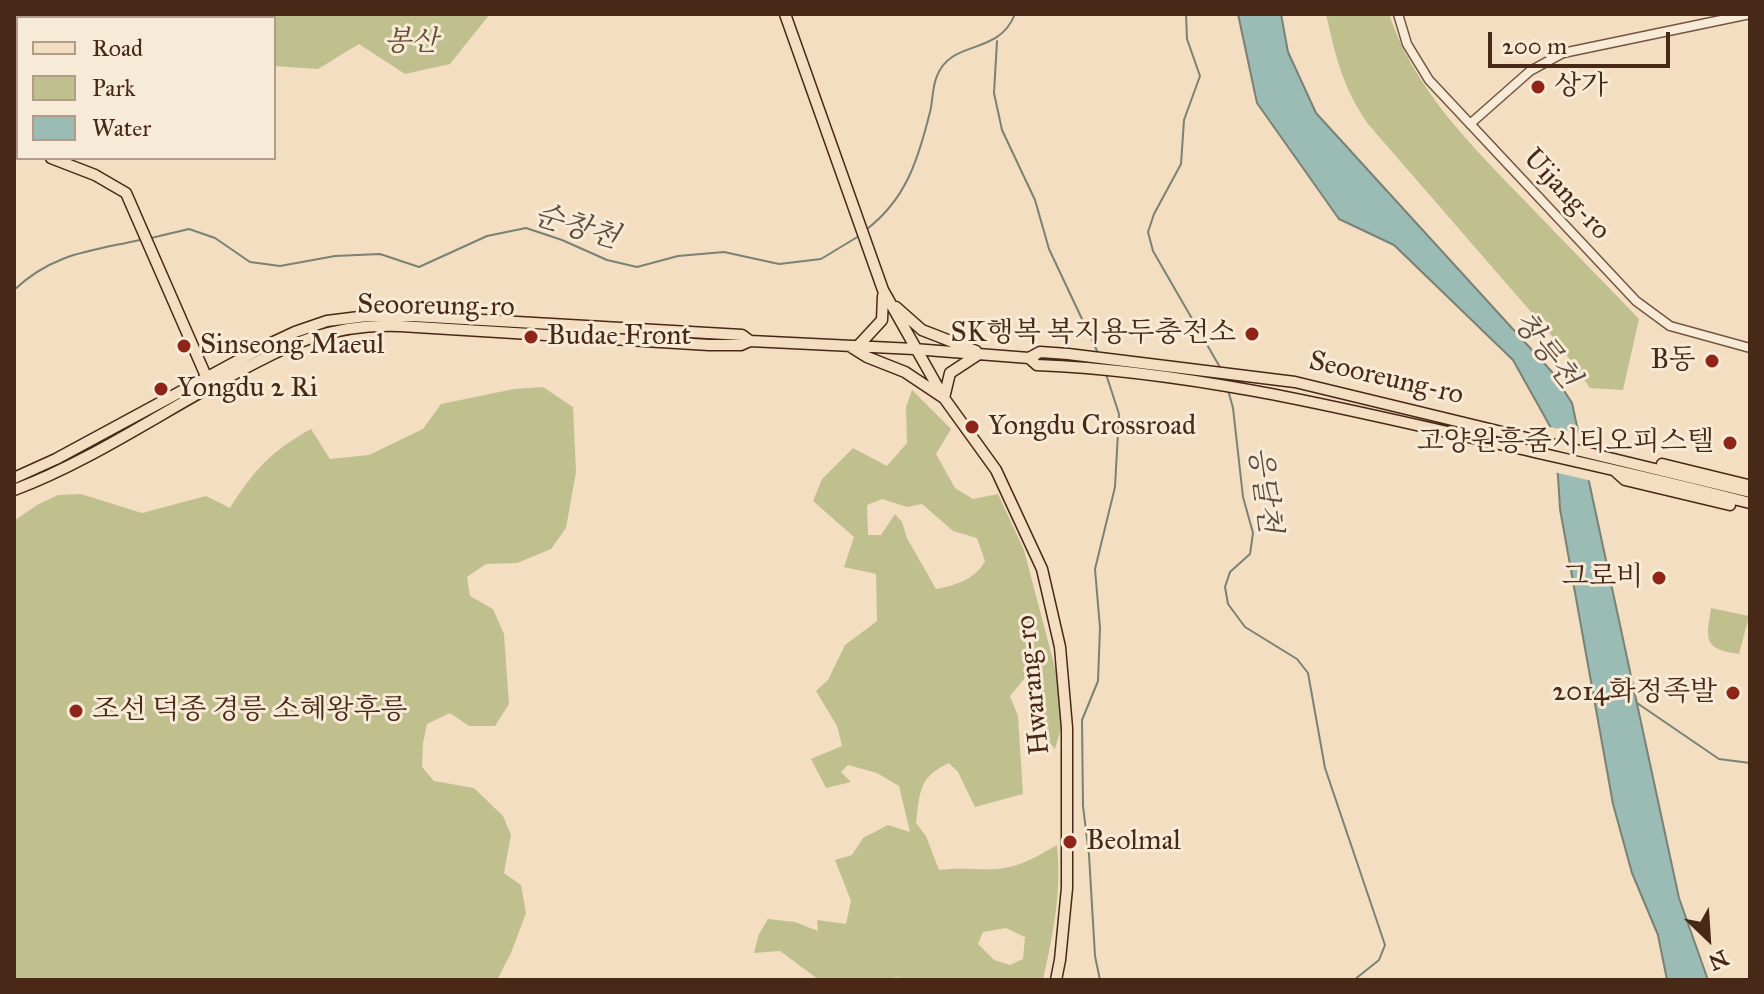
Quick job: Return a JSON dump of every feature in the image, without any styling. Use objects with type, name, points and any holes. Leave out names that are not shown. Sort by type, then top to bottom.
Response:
[{"type":"main road","name":"Hwarang-ro","points":[[785,14],[883,290],[944,398],[996,470],[1042,569],[1060,647],[1067,728],[1067,888],[1056,980]]},
{"type":"main road","points":[[56,160],[115,184],[126,193],[208,382]]},
{"type":"main road","points":[[883,290],[901,313],[922,330],[964,344],[979,353],[950,373],[944,398],[905,372],[867,357],[854,346],[882,320],[883,290]]},
{"type":"main road","name":"Seooreung-ro","points":[[14,490],[61,469],[310,326],[367,316],[742,335],[750,341],[1029,358],[1040,352],[1110,364],[1212,371],[1295,382],[1532,438],[1612,464]]},
{"type":"main road","name":"Seooreung-ro","points":[[1110,364],[1401,421],[1532,451],[1612,464]]},
{"type":"main road","name":"Seooreung-ro","points":[[14,478],[208,382]]},
{"type":"main road","points":[[1612,464],[1628,456],[1750,485]]},
{"type":"main road","points":[[1612,464],[1750,492]]},
{"type":"main road","points":[[1612,464],[1750,503]]},
{"type":"main road","points":[[1612,464],[1625,480],[1750,509]]},
{"type":"street","name":"Uijang-ro","points":[[1398,14],[1407,44],[1420,67],[1470,124],[1653,316],[1682,331],[1750,348]]},
{"type":"street","points":[[1470,124],[1530,71],[1563,53],[1750,14]]},
{"type":"green space","points":[[14,14],[146,16],[16,16],[14,81]]},
{"type":"green space","name":"봉산","points":[[490,14],[450,64],[405,74],[359,44],[318,69],[276,66],[276,16],[271,16]]},
{"type":"green space","points":[[1326,14],[1389,14],[1413,67],[1446,114],[1484,158],[1639,319],[1623,390],[1590,388],[1558,343],[1368,124],[1341,71]]},
{"type":"green space","points":[[543,387],[573,407],[576,472],[566,528],[551,549],[517,563],[486,564],[467,577],[470,596],[493,609],[504,634],[509,704],[495,726],[469,726],[450,713],[427,724],[423,743],[422,767],[434,781],[474,788],[503,816],[511,835],[504,873],[521,885],[526,913],[497,980],[14,980],[14,521],[58,495],[81,494],[142,513],[206,496],[230,508],[264,462],[311,429],[330,459],[369,455],[423,429],[441,404],[514,389]]},
{"type":"green space","points":[[912,390],[951,429],[936,454],[955,488],[973,499],[998,494],[1024,550],[1060,687],[1062,725],[1055,749],[1045,738],[1040,682],[1028,674],[1010,696],[1018,716],[1023,794],[975,807],[958,772],[949,763],[931,774],[922,787],[916,823],[926,836],[939,870],[1005,868],[1057,845],[1057,897],[1043,980],[899,980],[898,977],[886,980],[819,980],[780,951],[754,953],[759,934],[768,919],[795,922],[818,931],[817,920],[846,924],[851,901],[835,860],[852,855],[863,838],[888,825],[910,832],[899,786],[877,773],[848,765],[841,772],[851,782],[826,788],[811,759],[842,746],[837,726],[816,691],[828,680],[845,645],[877,621],[876,574],[844,567],[854,537],[813,501],[822,479],[853,448],[887,466],[907,443],[906,407]],"holes":[[[882,499],[907,507],[922,504],[953,531],[977,538],[985,561],[976,573],[964,581],[936,589],[895,514],[881,535],[868,535],[867,505]],[[1006,928],[1025,937],[1023,959],[1010,965],[994,960],[978,944],[983,932]]]},
{"type":"green space","points":[[1711,608],[1749,616],[1739,654],[1713,646],[1708,635]]},
{"type":"water","points":[[1238,14],[1281,14],[1288,52],[1316,113],[1552,372],[1572,403],[1679,898],[1708,980],[1667,980],[1658,935],[1632,873],[1613,804],[1560,509],[1551,428],[1513,360],[1394,245],[1339,219],[1257,103]]},
{"type":"pier","points":[[1545,426],[1582,434],[1592,481],[1554,472]]},
{"type":"waterway","name":"순창천","points":[[867,229],[892,205],[909,177],[931,108],[935,80],[944,64],[953,56],[998,36],[1015,14]]},
{"type":"waterway","name":"응달천","points":[[1186,14],[1187,39],[1200,76],[1184,120],[1181,164],[1154,214],[1148,232],[1153,251],[1221,369]]},
{"type":"waterway","points":[[997,41],[994,93],[1002,130],[1035,200],[1049,249],[1098,353]]},
{"type":"waterway","name":"순창천","points":[[151,238],[189,229],[215,238],[250,262],[280,266],[335,256],[380,254],[419,267],[487,236],[526,228],[607,260],[637,267],[678,256],[724,252],[779,264],[821,259],[859,236]]},
{"type":"waterway","name":"순창천","points":[[14,290],[43,268],[73,255],[140,240]]},
{"type":"waterway","points":[[1100,980],[1095,956],[1083,806],[1082,720],[1098,681],[1100,628],[1095,569],[1115,487],[1119,414],[1106,374]]},
{"type":"waterway","name":"응달천","points":[[1228,390],[1233,408],[1243,497],[1253,533],[1250,554],[1230,572],[1225,587],[1228,604],[1245,627],[1297,659],[1308,673],[1325,768],[1385,945],[1379,960],[1354,980]]},
{"type":"waterway","points":[[1637,703],[1719,759],[1750,763]]},
{"type":"place","name":"상가","points":[[1538,87]]},
{"type":"place","name":"SK행복 복지용두충전소","points":[[1252,334]]},
{"type":"place","name":"Budae Front","points":[[531,337]]},
{"type":"place","name":"Sinseong Maeul","points":[[184,346]]},
{"type":"place","name":"B동","points":[[1712,361]]},
{"type":"place","name":"Yongdu 2 Ri","points":[[161,389]]},
{"type":"place","name":"Yongdu Crossroad","points":[[972,427]]},
{"type":"place","name":"고양원흥줌시티오피스텔","points":[[1730,443]]},
{"type":"place","name":"그로비","points":[[1659,578]]},
{"type":"place","name":"2014화정족발","points":[[1733,693]]},
{"type":"place","name":"조선 덕종 경릉 소혜왕후릉","points":[[76,711]]},
{"type":"place","name":"Beolmal","points":[[1070,842]]},
{"type":"water label","name":"창릉천","points":[[1545,351]]}]
